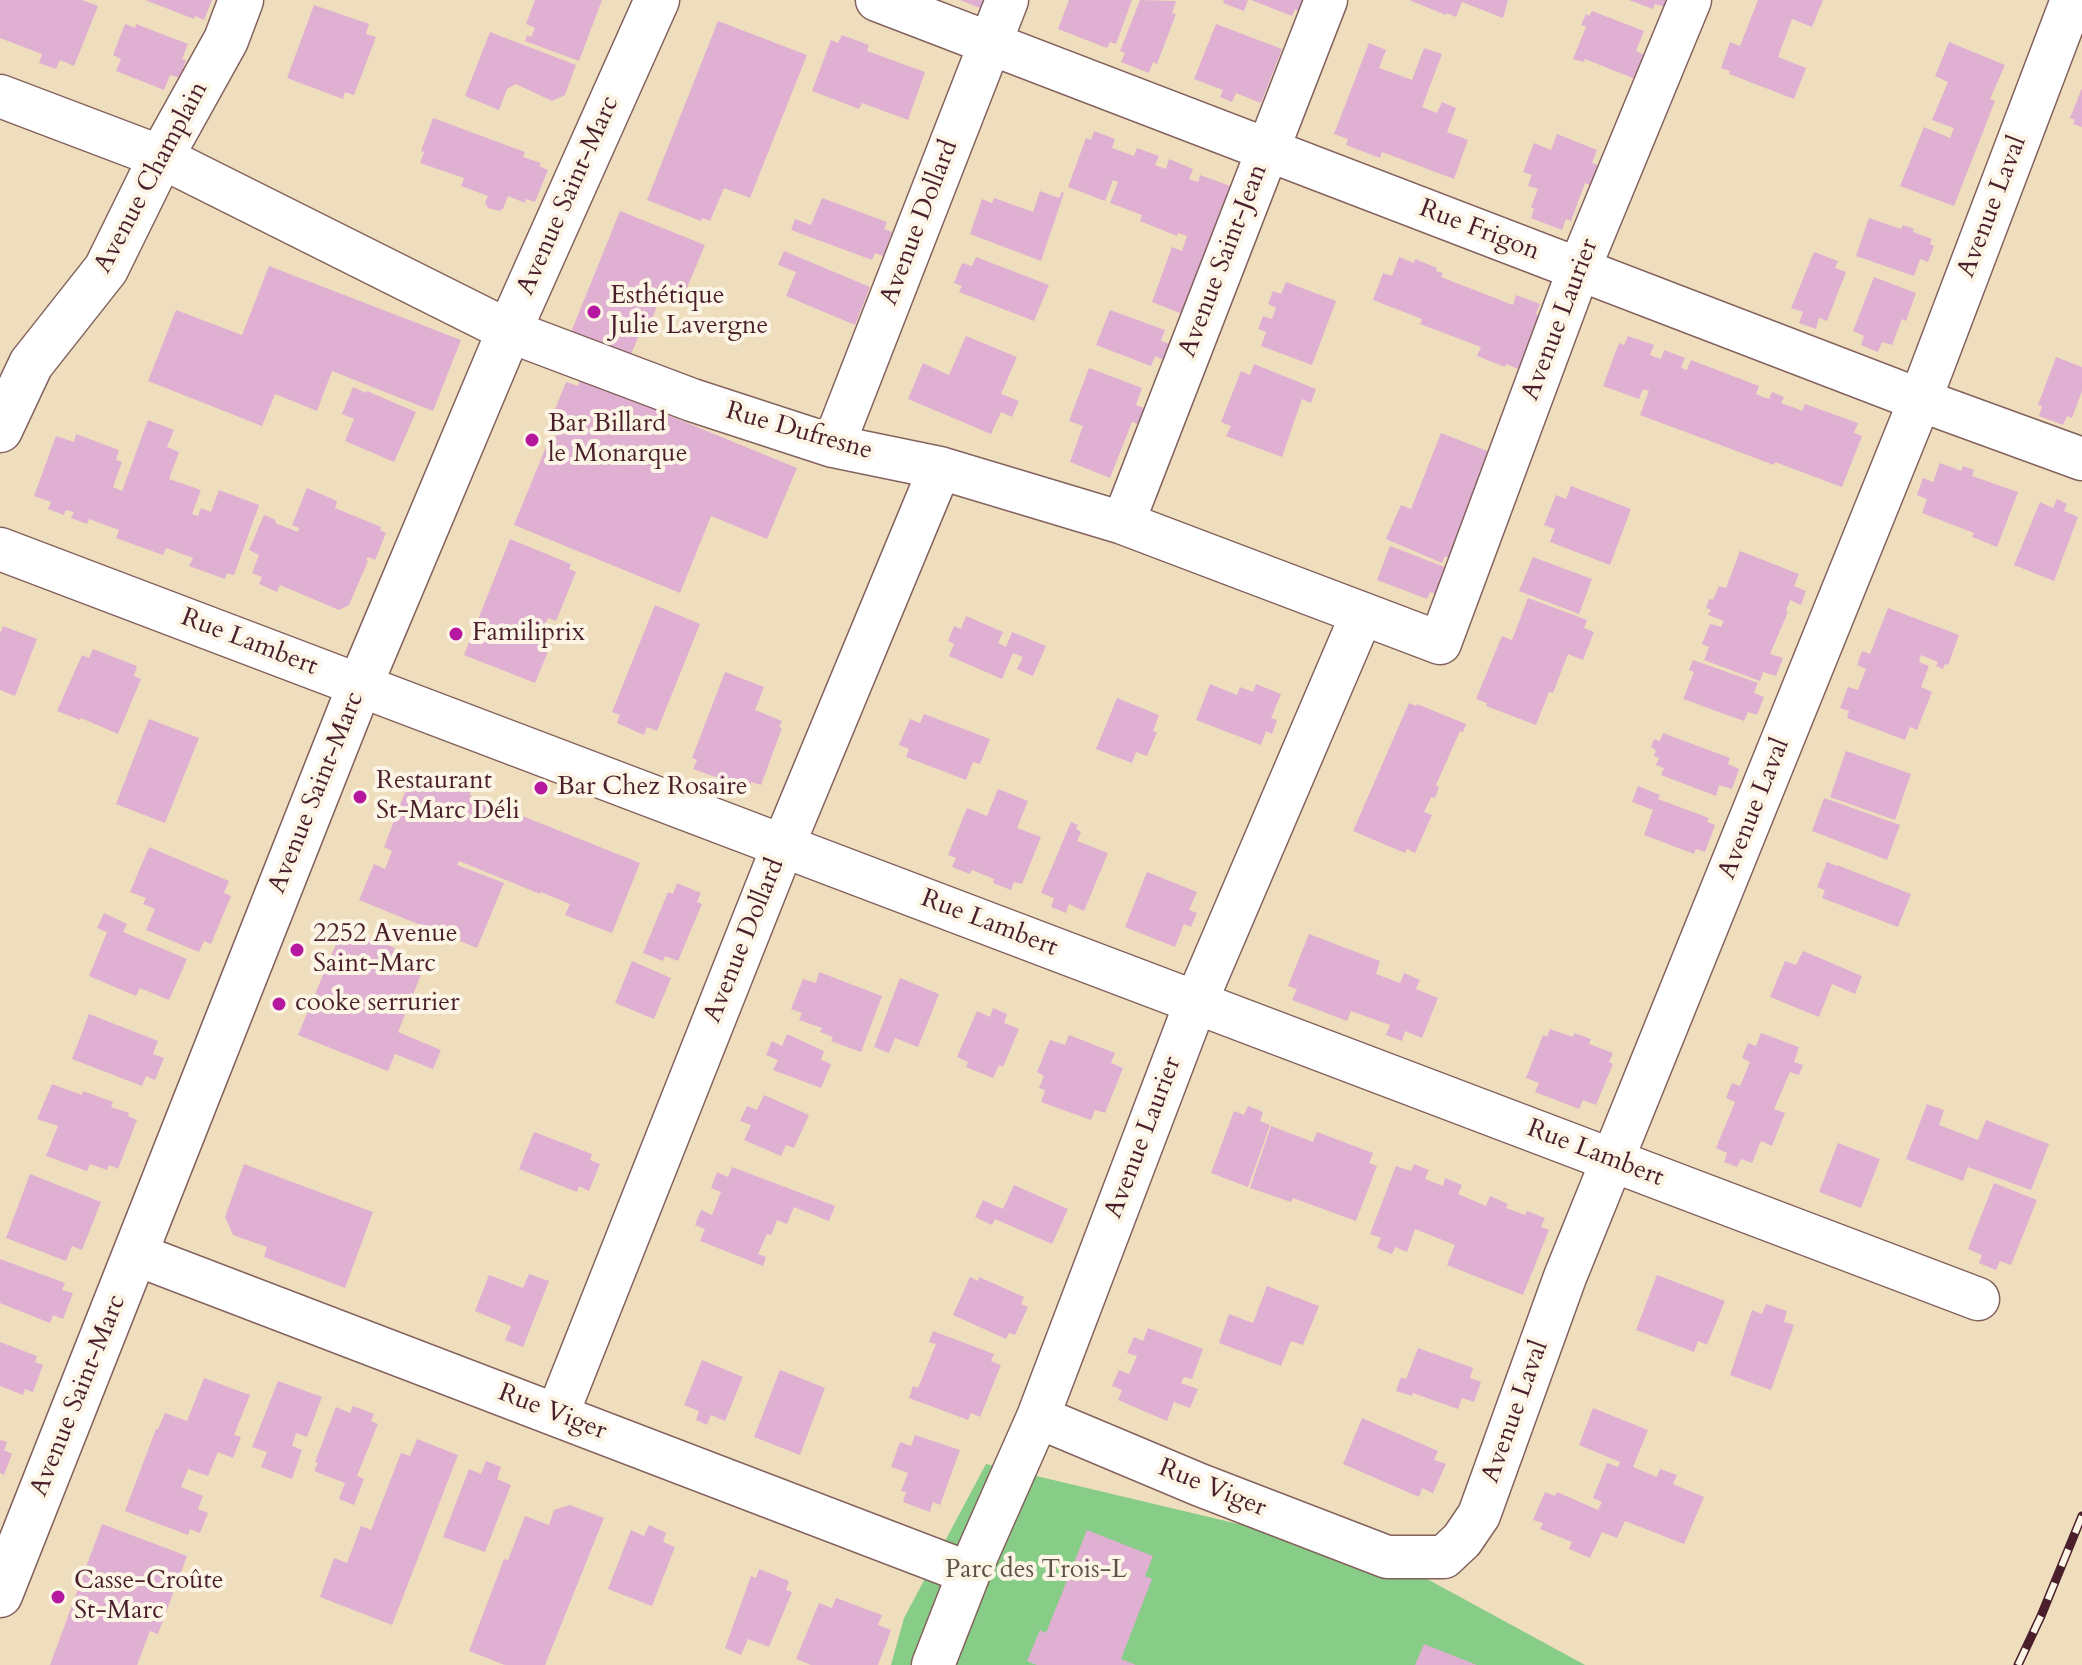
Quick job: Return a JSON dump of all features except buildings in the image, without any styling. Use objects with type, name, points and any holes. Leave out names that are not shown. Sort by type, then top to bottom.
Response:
[{"type":"main road","name":"Avenue Champlain","points":[[0,430],[31,364],[106,269],[161,157],[226,40],[241,0]]},
{"type":"main road","name":"Avenue Saint-Marc","points":[[0,1595],[360,685],[509,331],[657,0]]},
{"type":"street","name":"Rue Frigon","points":[[877,0],[1920,400],[2082,459]]},
{"type":"street","name":"Avenue Dollard","points":[[833,446],[1007,0]]},
{"type":"street","name":"Avenue Saint-Jean","points":[[1123,523],[1326,0]]},
{"type":"street","name":"Avenue Laurier","points":[[1440,643],[1579,269],[1690,0]]},
{"type":"street","name":"Avenue Laval","points":[[1387,1557],[1444,1557],[1462,1540],[1479,1515],[1565,1277],[1920,400],[2072,0]]},
{"type":"street","name":"Rue Dufresne","points":[[0,96],[161,157],[509,331],[692,400],[833,446],[940,468],[1123,523],[1440,643]]},
{"type":"street","name":"Avenue Dollard","points":[[557,1415],[783,846],[940,468]]},
{"type":"street","name":"Rue Lambert","points":[[0,549],[1978,1299]]},
{"type":"street","name":"Avenue Laurier","points":[[933,1665],[969,1573],[1038,1417],[1196,1002],[1362,614]]},
{"type":"street","name":"Rue Viger","points":[[135,1254],[969,1573]]},
{"type":"street","name":"Rue Viger","points":[[1038,1417],[1200,1485],[1387,1557]]},
{"type":"green space","name":"Parc des Trois-L","points":[[986,1464],[1394,1561],[1585,1665],[891,1665],[904,1618]]},
{"type":"railway","points":[[2018,1665],[2082,1516]]},
{"type":"place","name":"Esthétique Julie Lavergne","points":[[594,312]]},
{"type":"place","name":"Bar Billard le Monarque","points":[[532,440]]},
{"type":"place","name":"Familiprix","points":[[456,634]]},
{"type":"place","name":"Bar Chez Rosaire","points":[[541,788]]},
{"type":"place","name":"Restaurant St-Marc Déli","points":[[360,797]]},
{"type":"place","name":"2252 Avenue Saint-Marc","points":[[297,950]]},
{"type":"place","name":"cooke serrurier","points":[[279,1004]]},
{"type":"place","name":"Casse-Croûte St-Marc","points":[[58,1597]]}]
